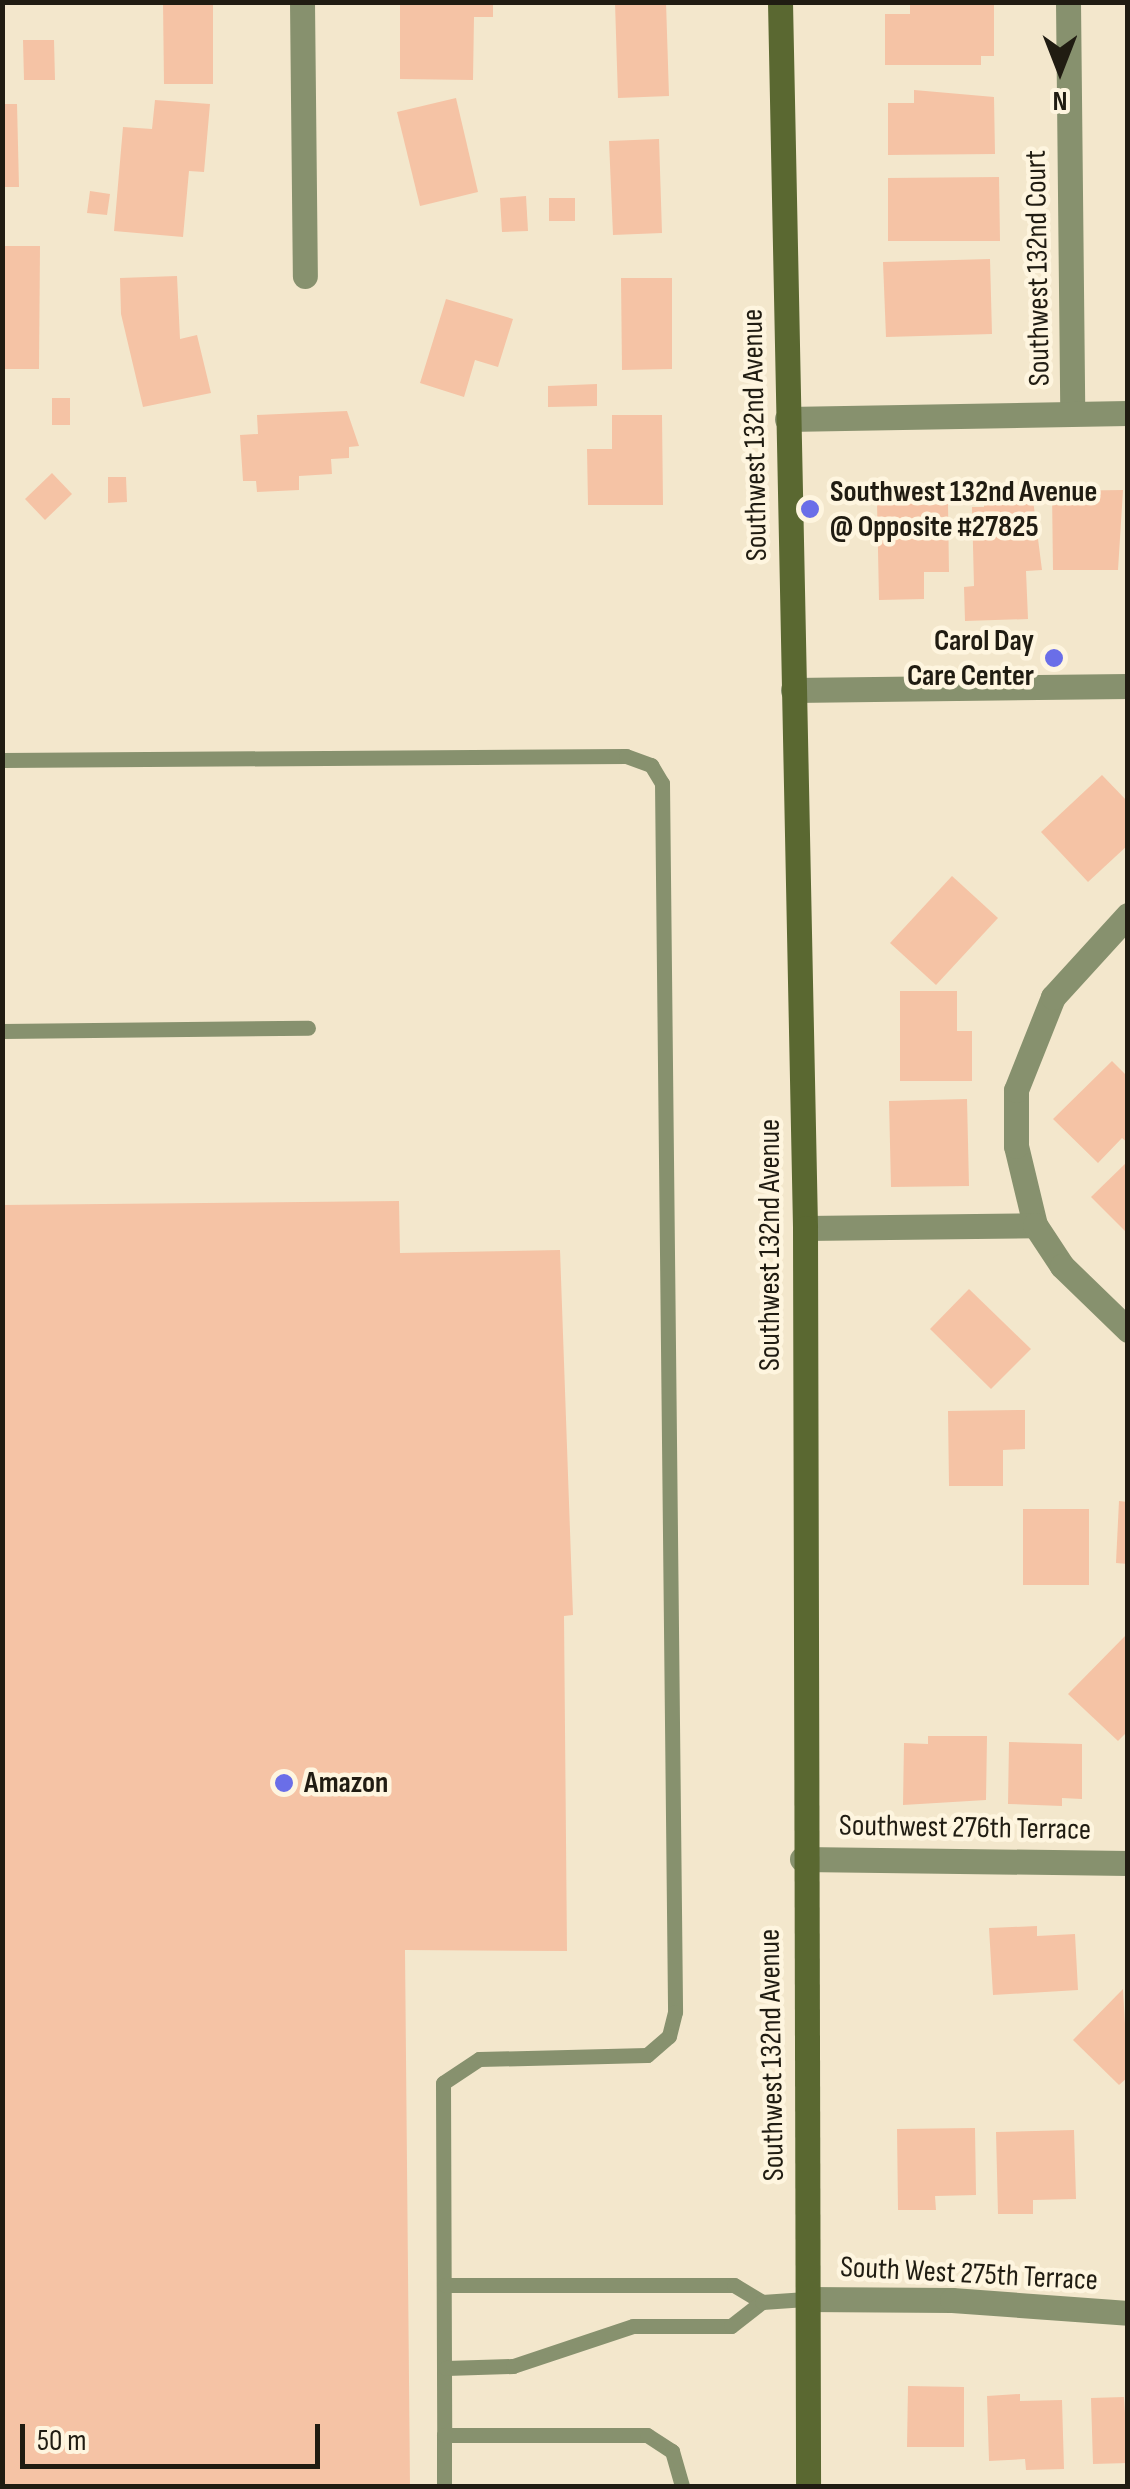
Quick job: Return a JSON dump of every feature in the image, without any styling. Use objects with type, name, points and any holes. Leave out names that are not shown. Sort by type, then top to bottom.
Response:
[{"type":"street","points":[[302,2],[305,276]]},
{"type":"street","name":"Southwest 132nd Avenue","points":[[780,2],[805,1228],[802,1859],[808,2486]]},
{"type":"street","name":"Southwest 132nd Court","points":[[1068,2],[1072,414]]},
{"type":"street","points":[[787,419],[1128,413]]},
{"type":"street","points":[[793,690],[1128,686]]},
{"type":"street","points":[[1128,915],[1053,997],[1016,1090],[1016,1146],[1035,1225],[1062,1266],[1128,1330]]},
{"type":"street","points":[[805,1228],[1035,1225]]},
{"type":"street","name":"Southwest 276th Terrace","points":[[802,1859],[1128,1863]]},
{"type":"street","name":"South West 275th Terrace","points":[[806,2299],[1128,2313]]},
{"type":"lane","points":[[2,760],[626,756],[652,765],[662,783],[676,2012],[670,2036],[647,2055],[479,2059],[451,2072],[439,2098],[445,2285],[444,2486]]},
{"type":"lane","points":[[2,1031],[308,1028]]},
{"type":"lane","points":[[445,2285],[734,2285],[762,2302]]},
{"type":"lane","points":[[446,2368],[513,2366],[633,2326],[731,2326],[762,2302],[806,2299]]},
{"type":"lane","points":[[444,2436],[658,2437],[677,2459],[682,2486]]},
{"type":"building","points":[[163,2],[213,2],[213,84],[164,84]]},
{"type":"building","points":[[400,2],[493,2],[493,17],[474,17],[473,80],[400,79]]},
{"type":"building","points":[[666,2],[669,96],[618,98],[615,3]]},
{"type":"building","points":[[910,2],[994,2],[994,56],[981,56],[981,65],[885,65],[885,14],[910,14]]},
{"type":"building","points":[[23,40],[54,40],[55,80],[24,80]]},
{"type":"building","points":[[914,90],[994,97],[995,154],[888,155],[888,103],[914,103]]},
{"type":"building","points":[[456,98],[478,192],[420,206],[397,112]]},
{"type":"building","points":[[155,100],[210,104],[204,172],[189,171],[183,237],[114,231],[123,127],[152,129]]},
{"type":"building","points":[[2,104],[17,104],[19,187],[2,187]]},
{"type":"building","points":[[659,139],[662,233],[613,235],[609,141]]},
{"type":"building","points":[[999,177],[1000,241],[888,241],[888,178]]},
{"type":"building","points":[[90,191],[110,194],[107,215],[87,213]]},
{"type":"building","points":[[526,196],[528,231],[502,232],[500,198]]},
{"type":"building","points":[[549,198],[575,198],[575,221],[549,221]]},
{"type":"building","points":[[2,246],[40,246],[39,369],[3,369]]},
{"type":"building","points":[[990,259],[992,334],[886,337],[883,262]]},
{"type":"building","points":[[177,276],[180,339],[197,335],[211,393],[143,407],[121,314],[120,278]]},
{"type":"building","points":[[621,278],[672,278],[672,369],[622,370]]},
{"type":"building","points":[[446,299],[513,319],[498,367],[475,360],[464,397],[420,383]]},
{"type":"building","points":[[597,384],[597,406],[548,407],[548,386]]},
{"type":"building","points":[[52,398],[70,398],[70,425],[52,425]]},
{"type":"building","points":[[347,411],[359,446],[349,447],[349,458],[331,459],[332,474],[299,476],[299,490],[257,492],[256,481],[243,481],[240,435],[258,434],[257,415]]},
{"type":"building","points":[[612,415],[662,415],[663,505],[588,505],[587,449],[612,449]]},
{"type":"building","points":[[52,473],[72,494],[45,520],[25,499]]},
{"type":"building","points":[[108,477],[126,477],[127,502],[108,503]]},
{"type":"building","points":[[1123,490],[1118,570],[1053,570],[1052,491]]},
{"type":"building","points":[[889,492],[918,492],[918,505],[948,504],[949,572],[924,572],[924,599],[879,600],[877,502],[889,501]]},
{"type":"building","points":[[1032,492],[1042,570],[1026,571],[1028,619],[965,621],[964,587],[974,586],[972,507],[984,507],[984,493]]},
{"type":"building","points":[[1102,775],[1128,802],[1128,845],[1088,882],[1041,832]]},
{"type":"building","points":[[952,876],[998,918],[936,985],[890,943]]},
{"type":"building","points":[[900,991],[957,991],[957,1031],[972,1031],[972,1081],[900,1081]]},
{"type":"building","points":[[1112,1061],[1128,1077],[1128,1143],[1122,1138],[1098,1163],[1053,1119]]},
{"type":"building","points":[[967,1099],[969,1186],[891,1187],[889,1101]]},
{"type":"building","points":[[1128,1161],[1128,1234],[1091,1197]]},
{"type":"building","name":"Amazon","points":[[399,1201],[400,1253],[560,1250],[573,1615],[564,1616],[567,1951],[405,1950],[410,2486],[2,2486],[2,1205]]},
{"type":"building","points":[[969,1289],[1031,1349],[991,1389],[930,1329]]},
{"type":"building","points":[[1025,1410],[1025,1449],[1003,1450],[1003,1486],[949,1486],[948,1411]]},
{"type":"building","points":[[1119,1501],[1128,1502],[1128,1564],[1116,1563]]},
{"type":"building","points":[[1023,1509],[1089,1509],[1089,1585],[1023,1585]]},
{"type":"building","points":[[1128,1633],[1128,1731],[1118,1741],[1068,1694]]},
{"type":"building","points":[[928,1736],[987,1736],[986,1800],[903,1805],[904,1743],[928,1744]]},
{"type":"building","points":[[1009,1742],[1082,1744],[1082,1799],[1062,1798],[1062,1806],[1008,1804]]},
{"type":"building","points":[[1037,1926],[1037,1936],[1075,1934],[1078,1990],[993,1995],[989,1928]]},
{"type":"building","points":[[1123,1989],[1128,2077],[1119,2085],[1073,2040]]},
{"type":"building","points":[[975,2128],[976,2195],[935,2196],[936,2210],[898,2210],[897,2129]]},
{"type":"building","points":[[1074,2130],[1076,2199],[1033,2200],[1033,2214],[998,2214],[996,2132]]},
{"type":"building","points":[[908,2386],[964,2387],[964,2447],[907,2447]]},
{"type":"building","points":[[1020,2394],[1020,2401],[1062,2400],[1064,2469],[1026,2470],[1025,2459],[989,2461],[987,2396]]},
{"type":"building","points":[[1124,2397],[1128,2463],[1093,2464],[1091,2398]]},
{"type":"place","name":"Southwest 132nd Avenue @ Opposite #27825","points":[[810,509]]},
{"type":"place","name":"Carol Day Care Center","points":[[1054,658]]},
{"type":"place","name":"Amazon","points":[[284,1783]]}]
